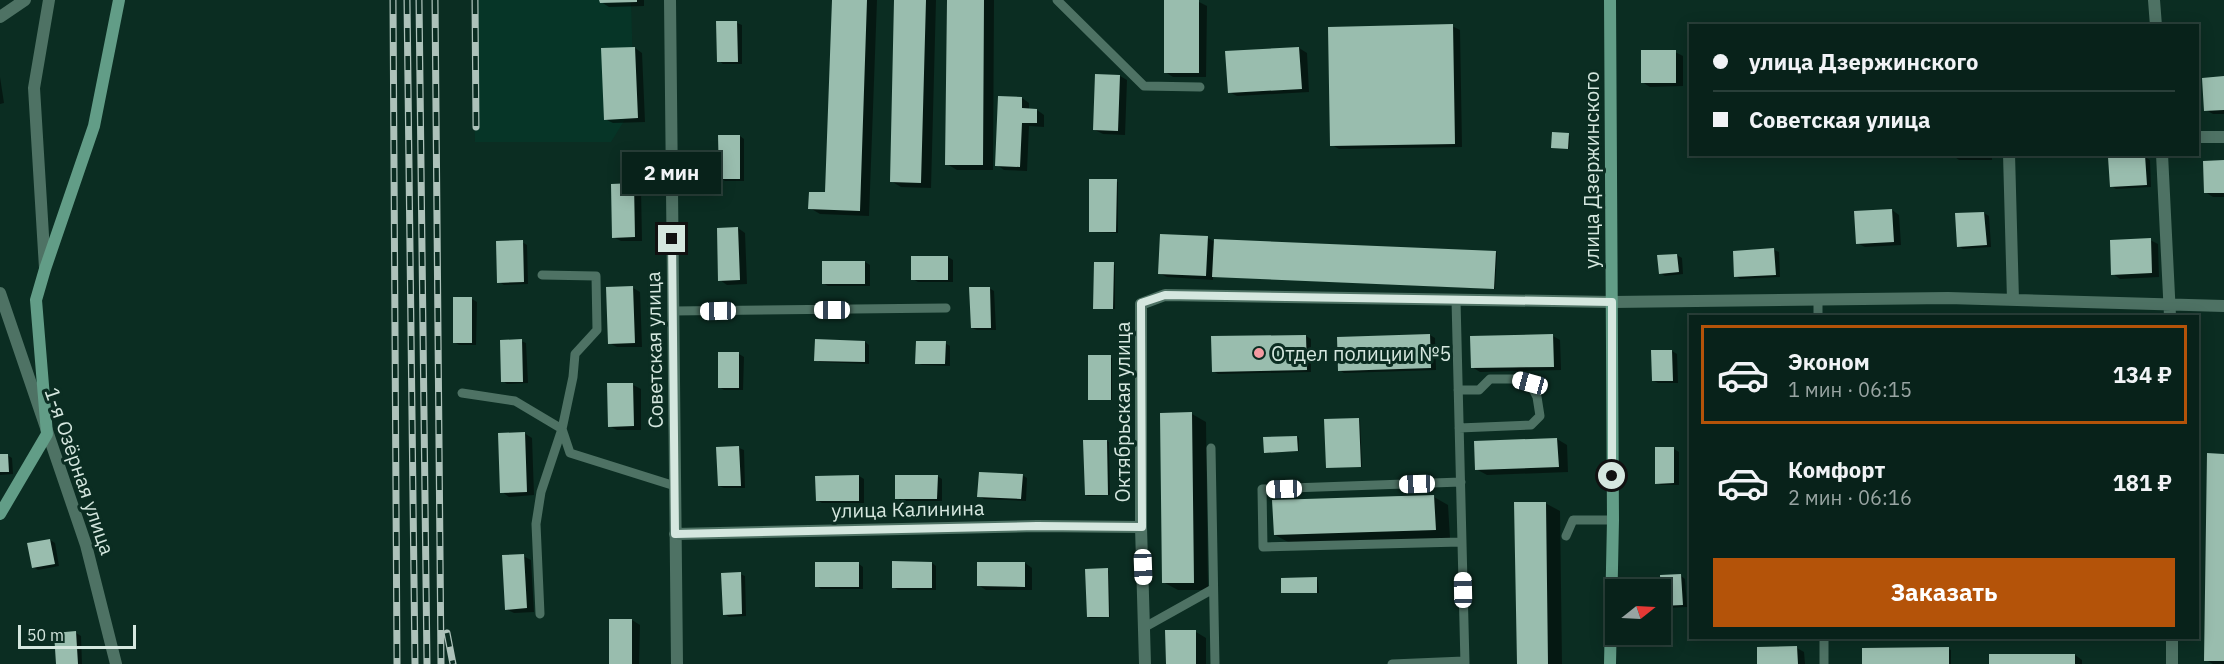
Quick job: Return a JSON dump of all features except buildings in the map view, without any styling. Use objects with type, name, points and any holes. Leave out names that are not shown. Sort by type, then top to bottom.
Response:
[{"type":"street","points":[[0,17],[25,0]]},
{"type":"street","points":[[45,269],[34,88],[49,0]]},
{"type":"street","points":[[0,514],[47,434],[36,300],[94,126],[119,0]]},
{"type":"street","name":"Советская улица","points":[[670,0],[677,664]]},
{"type":"street","name":"улица Дзержинского","points":[[1610,0],[1613,520],[1610,664]]},
{"type":"street","points":[[2154,0],[2156,24]]},
{"type":"street","points":[[2199,137],[2224,137]]},
{"type":"street","points":[[2009,156],[2013,300]]},
{"type":"street","points":[[2162,156],[2170,315]]},
{"type":"street","name":"1-я Озёрная улица","points":[[0,293],[86,545],[116,664]]},
{"type":"street","name":"Октябрьская улица","points":[[1145,664],[1141,303],[1165,295],[1456,300]]},
{"type":"street","points":[[1456,300],[1612,302],[1818,299],[2013,300],[2224,306]]},
{"type":"street","name":"улица Калинина","points":[[675,534],[1037,526],[1142,527]]},
{"type":"street","points":[[2172,639],[2172,664]]},
{"type":"lane","points":[[1057,0],[1144,86],[1200,87]]},
{"type":"lane","points":[[540,614],[536,524],[541,492],[562,429],[573,377],[575,354],[597,330],[596,276],[542,275]]},
{"type":"lane","points":[[1818,299],[1818,315]]},
{"type":"lane","points":[[1392,664],[1465,663],[1456,300]]},
{"type":"lane","points":[[673,311],[946,309]]},
{"type":"lane","points":[[1458,390],[1479,390],[1490,380],[1516,379],[1530,383],[1537,397],[1540,416],[1531,425],[1459,428]]},
{"type":"lane","points":[[462,393],[515,401],[562,429],[570,453],[675,486]]},
{"type":"lane","points":[[1211,448],[1215,664]]},
{"type":"lane","points":[[1461,482],[1262,489],[1263,547],[1461,542]]},
{"type":"lane","points":[[1566,536],[1573,520],[1613,520]]},
{"type":"lane","points":[[1145,627],[1214,589]]},
{"type":"lane","points":[[1824,639],[1824,664]]},
{"type":"shaded area","points":[[472,0],[631,0],[634,105],[611,142],[475,142]]},
{"type":"railway","points":[[393,0],[397,664]]},
{"type":"railway","points":[[407,0],[415,664]]},
{"type":"railway","points":[[419,0],[427,664]]},
{"type":"railway","points":[[435,0],[441,664]]},
{"type":"railway","points":[[475,0],[476,127]]},
{"type":"railway","points":[[447,633],[453,664]]},
{"type":"place","name":"Отдел полиции №5","points":[[1259,353]]},
{"type":"route","points":[[672,239],[675,534],[1037,526],[1142,527],[1141,303],[1165,295],[1612,302],[1612,476]]}]
